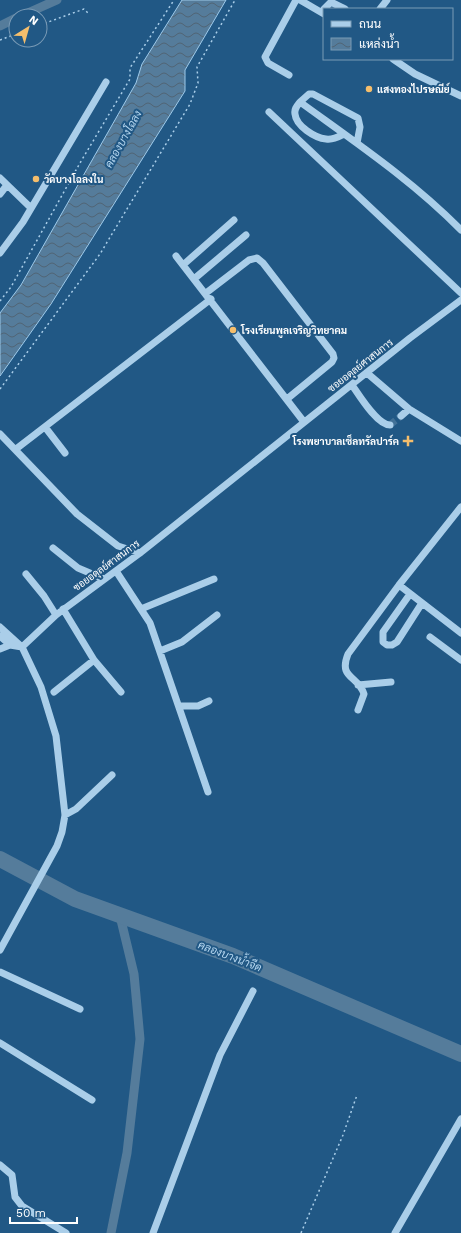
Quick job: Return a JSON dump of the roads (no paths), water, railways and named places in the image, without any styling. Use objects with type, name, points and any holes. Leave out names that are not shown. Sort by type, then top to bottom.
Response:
[{"type":"street","points":[[289,75],[268,63],[264,57],[296,0]]},
{"type":"street","points":[[300,0],[323,11]]},
{"type":"street","points":[[381,8],[387,0]]},
{"type":"street","points":[[326,8],[331,2],[343,8]]},
{"type":"street","points":[[394,60],[414,74],[461,96]]},
{"type":"street","points":[[0,253],[31,208],[106,82]]},
{"type":"street","points":[[344,134],[336,138],[320,138],[304,128],[295,115],[295,110],[300,102],[309,94],[313,94],[358,118],[360,127],[357,143]]},
{"type":"street","points":[[300,102],[357,143],[441,209],[461,230]]},
{"type":"street","points":[[269,112],[461,293]]},
{"type":"street","points":[[0,178],[31,208]]},
{"type":"street","points":[[0,194],[7,185]]},
{"type":"street","points":[[183,265],[234,220]]},
{"type":"street","points":[[194,279],[246,235]]},
{"type":"street","points":[[176,256],[209,296],[304,422]]},
{"type":"street","points":[[16,449],[209,296],[249,260],[257,258],[263,263],[333,354],[334,358],[332,362],[287,399]]},
{"type":"street","name":"ซอยอดุลย์ศาสนการ","points":[[22,647],[63,609],[140,553],[366,373],[461,300]]},
{"type":"street","points":[[366,373],[409,409],[461,441]]},
{"type":"street","points":[[352,385],[377,418],[386,425],[390,425]]},
{"type":"street","points":[[401,416],[409,409]]},
{"type":"street","points":[[44,427],[65,453]]},
{"type":"street","points":[[0,434],[77,514],[118,546],[140,553]]},
{"type":"street","points":[[358,710],[364,694],[358,685],[346,673],[344,666],[347,658],[399,585],[461,507]]},
{"type":"street","points":[[53,548],[78,568],[104,579]]},
{"type":"street","points":[[116,571],[150,623],[208,792]]},
{"type":"street","points":[[26,574],[44,596],[56,615]]},
{"type":"street","points":[[141,609],[214,578]]},
{"type":"street","points":[[399,585],[461,633]]},
{"type":"street","points":[[410,594],[383,632],[383,642],[387,645],[392,645],[397,642],[422,603]]},
{"type":"street","points":[[63,609],[94,660],[121,692]]},
{"type":"street","points":[[160,651],[182,642],[217,615]]},
{"type":"street","points":[[0,627],[22,647],[41,687],[56,736],[65,815],[57,846],[0,949]]},
{"type":"street","points":[[430,637],[461,660]]},
{"type":"street","points":[[1,638],[10,645],[22,647]]},
{"type":"street","points":[[0,649],[10,645]]},
{"type":"street","points":[[54,692],[94,660]]},
{"type":"street","points":[[358,685],[391,682]]},
{"type":"street","points":[[179,706],[198,706],[209,700]]},
{"type":"street","points":[[65,815],[76,809],[112,775]]},
{"type":"street","points":[[0,972],[80,1009]]},
{"type":"street","points":[[153,1233],[220,1055],[253,991]]},
{"type":"street","points":[[0,1043],[92,1100]]},
{"type":"street","points":[[395,1233],[461,1119]]},
{"type":"street","points":[[0,1165],[12,1175],[15,1197],[22,1206],[66,1233]]},
{"type":"water","name":"คลองบางโฉลง","points":[[182,0],[226,0],[185,70],[185,91],[51,304],[0,376],[0,313],[21,285],[136,83],[142,64]]},
{"type":"waterway","points":[[39,8],[57,0]]},
{"type":"waterway","points":[[0,26],[8,22]]},
{"type":"waterway","name":"คลองบางน้ำจืด","points":[[0,859],[75,899],[233,956],[461,1054]]},
{"type":"waterway","points":[[111,1233],[127,1153],[140,1039],[134,974],[120,916]]},
{"type":"tunnel","points":[[390,425],[401,416]]},
{"type":"place","name":"แสงทองไปรษณีย์","points":[[369,89]]},
{"type":"place","name":"วัดบางโฉลงใน","points":[[36,179]]},
{"type":"place","name":"โรงเรียนพูลเจริญวิทยาคม","points":[[233,330]]},
{"type":"place","name":"โรงพยาบาลเซ็ลทรัลปาร์ค","points":[[408,441]]}]
